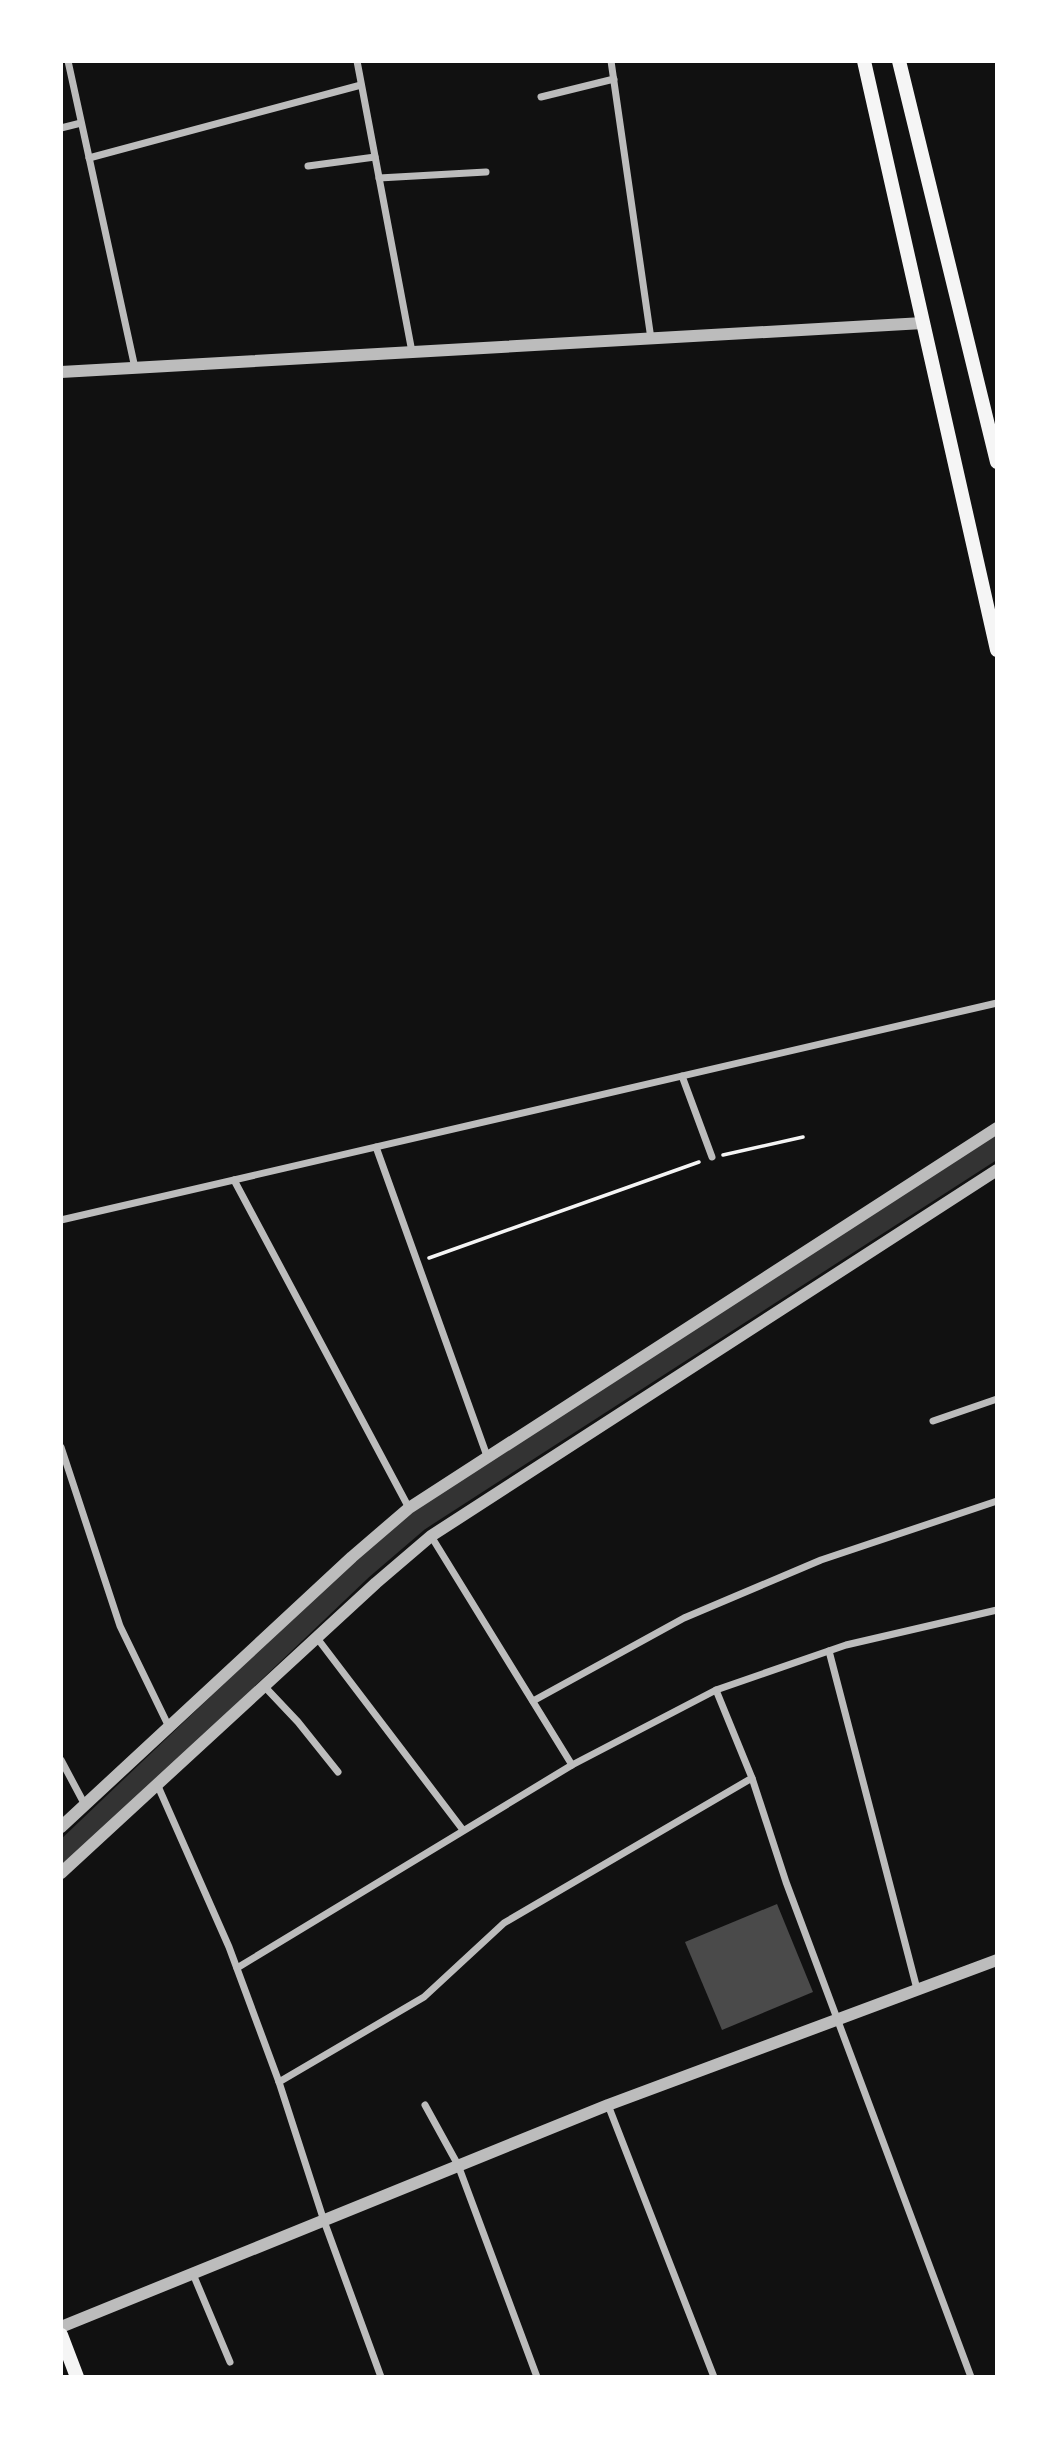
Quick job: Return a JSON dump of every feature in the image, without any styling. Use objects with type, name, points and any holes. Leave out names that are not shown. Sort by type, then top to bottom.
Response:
[{"type":"main road","points":[[864,61],[997,650]]},
{"type":"main road","points":[[899,61],[997,461]]},
{"type":"main road","points":[[61,2335],[66,2365],[77,2377]]},
{"type":"street","points":[[68,61],[135,368]]},
{"type":"street","points":[[357,61],[412,352]]},
{"type":"street","points":[[611,61],[651,339]]},
{"type":"street","points":[[541,97],[614,79]]},
{"type":"street","points":[[89,158],[361,85]]},
{"type":"street","points":[[61,128],[81,123]]},
{"type":"street","points":[[308,166],[375,157]]},
{"type":"street","points":[[379,178],[486,172]]},
{"type":"street","points":[[61,372],[923,323]]},
{"type":"street","points":[[61,1220],[997,1003]]},
{"type":"street","points":[[681,1076],[712,1157]]},
{"type":"street","points":[[61,1827],[409,1507],[997,1128]]},
{"type":"street","points":[[376,1147],[487,1456]]},
{"type":"street","points":[[61,1873],[431,1536],[997,1170]]},
{"type":"street","points":[[234,1180],[409,1507]]},
{"type":"street","points":[[933,1421],[997,1399]]},
{"type":"street","points":[[61,1447],[120,1626],[169,1727]]},
{"type":"street","points":[[533,1701],[684,1618],[821,1560],[997,1501]]},
{"type":"street","points":[[431,1536],[572,1765]]},
{"type":"street","points":[[237,1968],[572,1765],[716,1690],[846,1645],[997,1610]]},
{"type":"street","points":[[317,1638],[463,1830]]},
{"type":"street","points":[[829,1651],[917,1989]]},
{"type":"street","points":[[264,1686],[298,1722],[338,1772]]},
{"type":"street","points":[[716,1690],[752,1778],[786,1882],[971,2377]]},
{"type":"street","points":[[61,1760],[85,1805]]},
{"type":"street","points":[[279,2082],[424,1997],[505,1923],[752,1778]]},
{"type":"street","points":[[157,1784],[237,1968],[381,2377]]},
{"type":"street","points":[[61,2327],[608,2105],[997,1960]]},
{"type":"street","points":[[425,2105],[458,2165],[537,2377]]},
{"type":"street","points":[[608,2105],[714,2377]]},
{"type":"street","points":[[194,2274],[230,2362]]},
{"type":"path","points":[[417,1262],[712,1157],[803,1137]]},
{"type":"building","points":[[777,1904],[813,1992],[722,2030],[685,1942]]},
{"type":"waterway","points":[[61,1855],[362,1568],[418,1520],[997,1146]]}]
